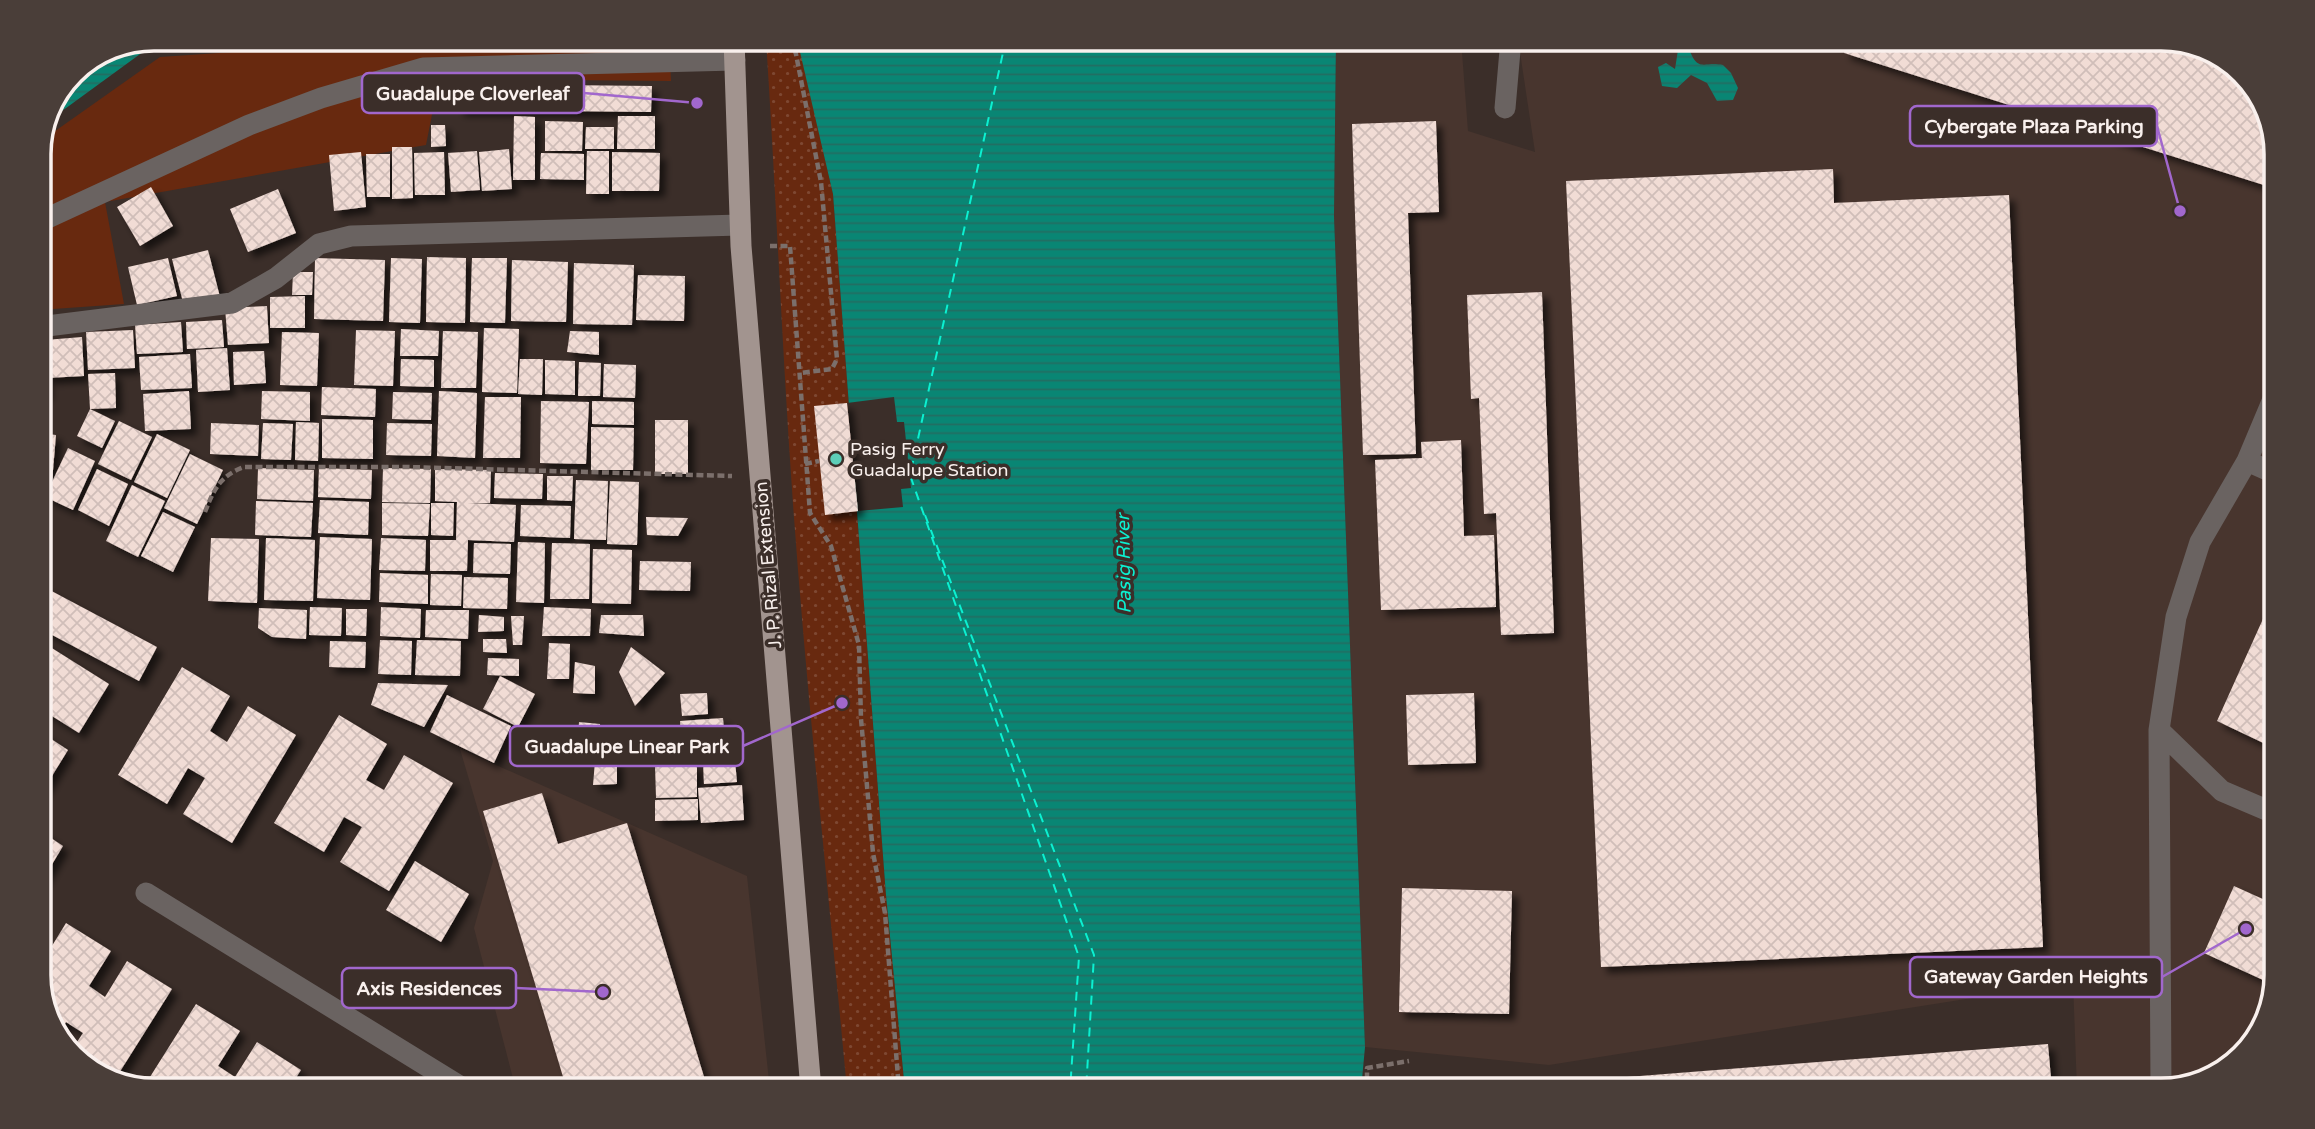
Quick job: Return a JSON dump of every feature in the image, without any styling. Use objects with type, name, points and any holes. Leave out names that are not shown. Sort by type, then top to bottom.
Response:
[{"type":"main road","name":"J. P. Rizal Extension","points":[[735,51],[741,246],[810,1078]]},
{"type":"street","points":[[1505,108],[1510,51]]},
{"type":"street","points":[[51,216],[249,125],[321,98],[423,68],[735,60]]},
{"type":"street","points":[[51,326],[232,303],[276,278],[319,244],[352,236],[740,225]]},
{"type":"street","points":[[2161,1078],[2159,730],[2180,604],[2200,542],[2247,461],[2264,421]]},
{"type":"street","points":[[2247,461],[2264,469]]},
{"type":"street","points":[[2159,730],[2222,791],[2264,809]]},
{"type":"street","points":[[146,893],[447,1078]]},
{"type":"path","points":[[796,51],[821,182],[837,359],[832,369],[800,373]]},
{"type":"path","points":[[741,246],[790,246],[810,513],[831,546],[859,645],[870,826],[885,913],[898,1078]]},
{"type":"path","points":[[805,464],[819,461]]},
{"type":"path","points":[[205,512],[214,490],[226,474],[244,467],[407,467],[761,477]]},
{"type":"path","points":[[1367,1078],[1367,1068],[1409,1061]]},
{"type":"shaded area","points":[[247,51],[670,51],[671,81],[439,79],[426,145],[105,202],[124,304],[51,309],[53,132],[160,57]]},
{"type":"shaded area","points":[[767,51],[801,51],[833,194],[886,895],[904,1078],[846,1078],[811,724],[786,388]]},
{"type":"shaded area","points":[[1336,51],[1462,51],[1468,131],[1535,152],[1520,51],[2162,51],[2195,56],[2229,76],[2254,108],[2264,147],[2264,976],[2262,996],[2254,1021],[2234,1048],[2213,1064],[2188,1075],[2162,1078],[2077,1078],[2073,982],[1549,1065],[1365,1047],[1334,216]]},
{"type":"shaded area","points":[[460,749],[747,876],[769,1078],[513,1078],[474,928],[493,861]]},
{"type":"water","name":"Pasig River","points":[[800,51],[1336,51],[1334,216],[1365,1047],[1362,1078],[904,1078],[886,895],[833,194]]},
{"type":"water","points":[[1678,51],[1690,51],[1698,63],[1723,65],[1731,73],[1738,88],[1733,100],[1717,101],[1707,83],[1691,75],[1677,88],[1662,86],[1658,67],[1666,63],[1675,69]]},
{"type":"water","points":[[143,52],[60,113],[68,96],[96,68],[114,59]]},
{"type":"pier","points":[[894,397],[897,422],[904,422],[911,488],[901,489],[903,507],[858,511],[847,403]]},
{"type":"building","points":[[2162,51],[2195,56],[2229,76],[2254,108],[2264,147],[2264,185],[1844,53]]},
{"type":"building","points":[[459,84],[652,86],[651,112],[458,110]]},
{"type":"building","points":[[514,116],[535,117],[535,180],[513,180]]},
{"type":"building","points":[[618,116],[655,116],[655,149],[617,149]]},
{"type":"building","points":[[545,121],[583,122],[582,151],[545,151]]},
{"type":"building","points":[[1436,121],[1439,212],[1408,213],[1416,454],[1363,455],[1352,124]]},
{"type":"building","points":[[431,125],[445,125],[446,146],[431,147]]},
{"type":"building","points":[[586,127],[614,127],[614,149],[585,149]]},
{"type":"building","points":[[392,147],[412,147],[413,198],[392,199]]},
{"type":"building","points":[[509,149],[512,189],[482,191],[479,152]]},
{"type":"building","points":[[477,151],[480,190],[451,192],[448,153]]},
{"type":"building","points":[[587,151],[609,151],[609,194],[586,194]]},
{"type":"building","points":[[361,152],[366,207],[334,211],[329,155]]},
{"type":"building","points":[[444,152],[445,195],[415,195],[414,153]]},
{"type":"building","points":[[612,152],[660,153],[659,191],[612,191]]},
{"type":"building","points":[[541,153],[584,154],[584,180],[540,179]]},
{"type":"building","points":[[366,154],[390,154],[390,197],[367,197]]},
{"type":"building","points":[[1833,169],[1834,203],[2009,195],[2043,947],[1601,967],[1566,181]]},
{"type":"building","points":[[151,187],[173,226],[140,246],[117,207]]},
{"type":"building","points":[[278,189],[296,233],[248,252],[230,209]]},
{"type":"building","points":[[208,250],[220,297],[184,306],[172,259]]},
{"type":"building","points":[[427,257],[466,258],[465,323],[426,322]]},
{"type":"building","points":[[168,258],[177,296],[137,305],[128,267]]},
{"type":"building","points":[[315,258],[385,260],[383,321],[314,319]]},
{"type":"building","points":[[391,258],[422,259],[420,323],[389,322]]},
{"type":"building","points":[[472,258],[507,258],[505,323],[470,322]]},
{"type":"building","points":[[512,260],[568,262],[566,322],[511,321]]},
{"type":"building","points":[[574,263],[634,265],[632,325],[573,324]]},
{"type":"building","points":[[293,272],[313,272],[312,295],[292,295]]},
{"type":"building","points":[[638,275],[685,276],[684,321],[636,320]]},
{"type":"building","points":[[1542,292],[1554,633],[1501,635],[1496,513],[1484,514],[1479,398],[1471,399],[1467,295]]},
{"type":"building","points":[[305,296],[305,328],[270,328],[270,297]]},
{"type":"building","points":[[267,306],[269,343],[228,345],[225,308]]},
{"type":"building","points":[[222,320],[224,347],[187,349],[186,322]]},
{"type":"building","points":[[181,322],[183,352],[137,354],[135,325]]},
{"type":"building","points":[[484,328],[519,329],[517,393],[482,392]]},
{"type":"building","points":[[401,329],[439,331],[438,356],[400,356]]},
{"type":"building","points":[[133,330],[135,368],[88,370],[86,332]]},
{"type":"building","points":[[356,330],[395,331],[393,386],[354,385]]},
{"type":"building","points":[[443,331],[478,332],[476,388],[441,388]]},
{"type":"building","points":[[570,331],[599,332],[599,355],[567,352]]},
{"type":"building","points":[[282,332],[319,333],[317,386],[280,385]]},
{"type":"building","points":[[82,337],[84,376],[51,378],[51,340]]},
{"type":"building","points":[[227,348],[230,390],[198,392],[196,350]]},
{"type":"building","points":[[264,351],[266,383],[234,385],[233,352]]},
{"type":"building","points":[[190,354],[192,388],[141,390],[139,357]]},
{"type":"building","points":[[401,359],[434,360],[434,387],[400,386]]},
{"type":"building","points":[[520,359],[543,359],[542,395],[518,394]]},
{"type":"building","points":[[545,360],[575,361],[575,395],[545,394]]},
{"type":"building","points":[[579,362],[601,363],[600,396],[578,396]]},
{"type":"building","points":[[604,364],[636,365],[635,398],[603,397]]},
{"type":"building","points":[[115,373],[116,408],[90,409],[88,374]]},
{"type":"building","points":[[322,387],[376,389],[375,417],[321,415]]},
{"type":"building","points":[[189,391],[191,429],[145,431],[143,394]]},
{"type":"building","points":[[262,391],[310,392],[310,421],[261,419]]},
{"type":"building","points":[[439,391],[477,393],[475,458],[437,456]]},
{"type":"building","points":[[393,392],[432,393],[431,420],[392,419]]},
{"type":"building","points":[[485,397],[521,397],[520,458],[483,458]]},
{"type":"building","points":[[541,401],[589,402],[586,464],[540,463]]},
{"type":"building","points":[[592,401],[634,402],[634,425],[592,424]]},
{"type":"building","name":"Pasig Ferry Guadalupe Station","points":[[847,403],[858,511],[825,515],[814,406]]},
{"type":"building","points":[[90,409],[115,421],[102,448],[77,436]]},
{"type":"building","points":[[322,419],[373,420],[373,459],[322,458]]},
{"type":"building","points":[[655,420],[688,420],[688,474],[655,474]]},
{"type":"building","points":[[119,421],[152,437],[131,480],[98,464]]},
{"type":"building","points":[[296,422],[319,423],[318,461],[295,460]]},
{"type":"building","points":[[211,423],[259,425],[258,456],[210,454]]},
{"type":"building","points":[[263,423],[293,424],[291,460],[261,459]]},
{"type":"building","points":[[387,423],[432,424],[431,456],[386,455]]},
{"type":"building","points":[[591,427],[634,428],[633,470],[591,470]]},
{"type":"building","points":[[51,434],[56,435],[52,482],[68,448],[95,461],[73,510],[51,500]]},
{"type":"building","points":[[157,434],[190,450],[167,498],[134,482]]},
{"type":"building","points":[[1461,440],[1464,536],[1494,535],[1496,607],[1381,610],[1375,460],[1422,458],[1421,442]]},
{"type":"building","points":[[190,454],[223,470],[197,524],[164,508]]},
{"type":"building","points":[[258,468],[314,470],[313,501],[257,499]]},
{"type":"building","points":[[319,468],[372,470],[371,499],[318,497]]},
{"type":"building","points":[[383,468],[431,469],[430,503],[382,502]]},
{"type":"building","points":[[97,469],[128,484],[109,526],[78,510]]},
{"type":"building","points":[[435,469],[491,470],[490,503],[467,503],[516,505],[514,542],[468,540],[467,571],[430,571],[430,540],[456,540],[457,502],[435,501]]},
{"type":"building","points":[[495,473],[543,474],[542,499],[494,498]]},
{"type":"building","points":[[547,476],[573,476],[572,501],[547,500]]},
{"type":"building","points":[[576,480],[608,481],[606,540],[574,539]]},
{"type":"building","points":[[610,481],[639,482],[637,545],[607,544]]},
{"type":"building","points":[[132,485],[165,501],[138,557],[106,541]]},
{"type":"building","points":[[320,500],[369,502],[368,535],[318,533]]},
{"type":"building","points":[[256,501],[313,503],[311,537],[255,535]]},
{"type":"building","points":[[382,503],[430,504],[428,536],[382,535]]},
{"type":"building","points":[[431,503],[454,503],[453,536],[431,535]]},
{"type":"building","points":[[521,505],[571,506],[570,538],[520,536]]},
{"type":"building","points":[[163,512],[195,527],[173,572],[141,556]]},
{"type":"building","points":[[646,517],[688,518],[678,536],[647,535]]},
{"type":"building","points":[[320,537],[372,539],[370,600],[317,598]]},
{"type":"building","points":[[211,538],[259,539],[257,603],[208,601]]},
{"type":"building","points":[[266,538],[315,540],[313,601],[264,600]]},
{"type":"building","points":[[381,538],[426,540],[425,571],[379,570]]},
{"type":"building","points":[[518,542],[545,543],[544,603],[516,602]]},
{"type":"building","points":[[474,543],[511,544],[510,574],[473,573]]},
{"type":"building","points":[[552,543],[590,544],[589,599],[550,599]]},
{"type":"building","points":[[593,549],[632,550],[631,604],[592,603]]},
{"type":"building","points":[[640,561],[691,562],[690,591],[639,590]]},
{"type":"building","points":[[380,573],[428,575],[428,604],[379,602]]},
{"type":"building","points":[[431,574],[462,575],[461,606],[430,605]]},
{"type":"building","points":[[464,577],[508,578],[507,609],[463,608]]},
{"type":"building","points":[[51,591],[157,647],[139,681],[51,634]]},
{"type":"building","points":[[310,607],[342,608],[341,636],[309,635]]},
{"type":"building","points":[[381,607],[421,609],[420,638],[380,636]]},
{"type":"building","points":[[544,607],[591,609],[590,636],[542,636]]},
{"type":"building","points":[[259,608],[307,610],[306,639],[272,637],[258,628]]},
{"type":"building","points":[[346,609],[367,609],[366,636],[346,635]]},
{"type":"building","points":[[426,610],[469,610],[468,639],[425,637]]},
{"type":"building","points":[[479,615],[504,617],[504,631],[478,632]]},
{"type":"building","points":[[601,615],[643,615],[644,636],[599,633]]},
{"type":"building","points":[[511,616],[524,616],[522,645],[513,645]]},
{"type":"building","points":[[2264,617],[2264,743],[2217,721]]},
{"type":"building","points":[[483,639],[506,639],[507,653],[483,652]]},
{"type":"building","points":[[380,640],[412,641],[411,675],[378,674]]},
{"type":"building","points":[[417,640],[461,641],[460,676],[415,675]]},
{"type":"building","points":[[330,641],[366,642],[365,668],[329,667]]},
{"type":"building","points":[[549,643],[570,644],[569,679],[547,679]]},
{"type":"building","points":[[631,647],[665,673],[635,706],[619,672]]},
{"type":"building","points":[[51,648],[109,684],[79,733],[51,715]]},
{"type":"building","points":[[488,658],[519,659],[519,676],[487,675]]},
{"type":"building","points":[[575,662],[595,666],[595,694],[573,693]]},
{"type":"building","points":[[182,667],[230,696],[210,731],[227,742],[248,706],[296,735],[232,843],[183,814],[205,778],[188,768],[167,804],[118,775]]},
{"type":"building","points":[[500,676],[535,694],[518,727],[483,709]]},
{"type":"building","points":[[378,683],[448,685],[424,727],[371,705]]},
{"type":"building","points":[[707,693],[708,714],[682,716],[680,694]]},
{"type":"building","points":[[1474,693],[1476,763],[1408,765],[1406,695]]},
{"type":"building","points":[[447,695],[511,726],[494,763],[430,732]]},
{"type":"building","points":[[339,715],[387,744],[366,780],[384,790],[404,755],[453,783],[389,891],[340,862],[362,827],[344,817],[324,852],[274,823]]},
{"type":"building","points":[[723,718],[726,748],[682,750],[680,721]]},
{"type":"building","points":[[579,722],[600,724],[601,753],[592,753],[578,733]]},
{"type":"building","points":[[677,726],[679,750],[644,753],[642,728]]},
{"type":"building","points":[[51,739],[68,750],[51,778]]},
{"type":"building","points":[[617,760],[617,784],[593,785],[595,761]]},
{"type":"building","points":[[735,761],[737,782],[704,784],[703,763]]},
{"type":"building","points":[[655,765],[697,765],[697,797],[656,798]]},
{"type":"building","points":[[742,785],[744,820],[701,823],[698,788]]},
{"type":"building","points":[[542,793],[558,844],[627,823],[704,1078],[563,1078],[483,811]]},
{"type":"building","points":[[698,799],[698,820],[655,821],[655,800]]},
{"type":"building","points":[[51,838],[63,846],[51,866]]},
{"type":"building","points":[[415,861],[469,894],[441,942],[386,910]]},
{"type":"building","points":[[2234,886],[2264,900],[2264,980],[2204,953]]},
{"type":"building","points":[[1402,888],[1512,891],[1509,1014],[1399,1012]]},
{"type":"building","points":[[66,923],[111,951],[89,986],[105,997],[127,961],[172,989],[119,1073],[86,1053],[76,1043],[83,1033],[66,1022],[64,1026],[61,1021],[51,982],[51,947]]},
{"type":"building","points":[[196,1004],[240,1031],[218,1066],[235,1077],[257,1042],[301,1070],[296,1078],[150,1078]]},
{"type":"building","points":[[2048,1044],[2051,1078],[1614,1078]]},
{"type":"ferry route","points":[[1003,51],[910,475],[1079,957],[1071,1078]]},
{"type":"ferry route","points":[[925,515],[1094,955],[1087,1078]]},
{"type":"place","name":"Guadalupe Cloverleaf","points":[[697,103]]},
{"type":"place","name":"Cybergate Plaza Parking","points":[[2180,211]]},
{"type":"place","name":"Pasig Ferry Guadalupe Station","points":[[836,459]]},
{"type":"place","name":"Guadalupe Linear Park","points":[[842,703]]},
{"type":"place","name":"Gateway Garden Heights","points":[[2246,929]]},
{"type":"place","name":"Axis Residences","points":[[603,992]]}]
